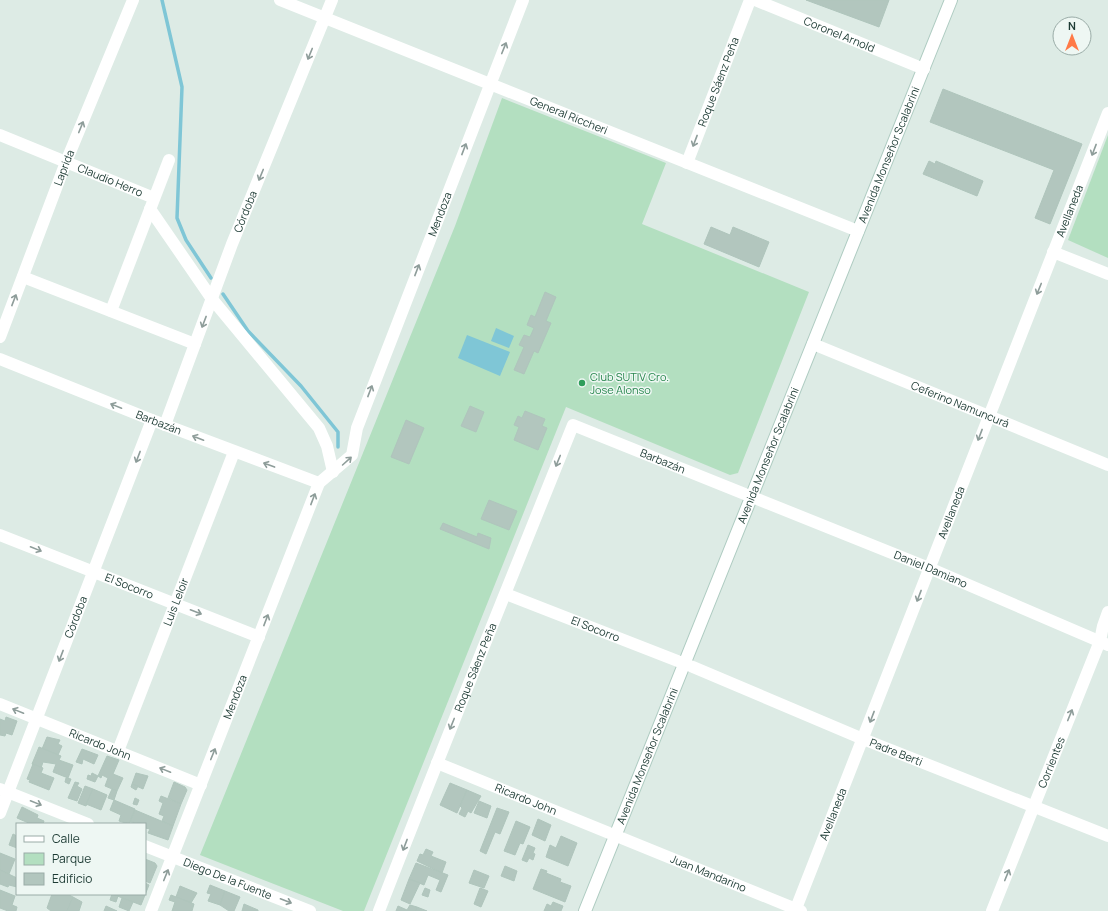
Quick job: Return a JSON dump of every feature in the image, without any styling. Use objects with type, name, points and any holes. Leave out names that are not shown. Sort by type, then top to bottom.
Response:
[{"type":"street","name":"Laprida","points":[[0,337],[66,162],[133,0]]},
{"type":"street","name":"General Riccheri","points":[[280,0],[858,232]]},
{"type":"street","name":"Córdoba","points":[[165,425],[232,244],[332,0]]},
{"type":"street","name":"Mendoza","points":[[151,911],[319,483],[352,455],[356,428],[523,0]]},
{"type":"street","name":"Roque Sáenz Peña","points":[[687,163],[750,0]]},
{"type":"street","name":"Coronel Arnold","points":[[755,0],[924,69]]},
{"type":"street","name":"Avenida Monseñor Scalabrini","points":[[585,911],[951,0]]},
{"type":"street","name":"Avellaneda","points":[[797,910],[988,415],[1108,113]]},
{"type":"street","name":"Claudio Herro","points":[[0,135],[66,162],[152,204]]},
{"type":"street","points":[[111,311],[169,160]]},
{"type":"street","points":[[152,204],[212,299],[319,428],[327,446],[333,472]]},
{"type":"street","points":[[1053,252],[1108,274]]},
{"type":"street","points":[[23,277],[196,344]]},
{"type":"street","name":"Ceferino Namuncurá","points":[[813,344],[1108,465]]},
{"type":"street","name":"Barbazán","points":[[0,359],[234,452],[319,483]]},
{"type":"street","name":"Córdoba","points":[[0,813],[4,791],[36,719],[152,420]]},
{"type":"street","name":"Roque Sáenz Peña","points":[[379,911],[436,763],[506,594],[573,425]]},
{"type":"street","name":"Barbazán","points":[[573,425],[752,497]]},
{"type":"street","name":"Luis Leloir","points":[[118,751],[234,452]]},
{"type":"street","name":"Daniel Damiano","points":[[752,497],[929,568],[1104,643]]},
{"type":"street","name":"El Socorro","points":[[0,535],[259,637]]},
{"type":"street","name":"El Socorro","points":[[506,594],[685,664]]},
{"type":"street","name":"Corrientes","points":[[992,911],[1034,807],[1104,643],[1102,626],[1108,612]]},
{"type":"street","name":"Padre Berti","points":[[685,664],[863,739],[1108,836]]},
{"type":"street","name":"Ricardo John","points":[[0,704],[201,784]]},
{"type":"street","name":"Ricardo John","points":[[436,763],[616,834]]},
{"type":"street","points":[[4,791],[85,823]]},
{"type":"street","name":"Juan Mandarino","points":[[616,834],[797,910]]},
{"type":"street","name":"Diego De la Fuente","points":[[146,846],[310,911]]},
{"type":"green space","points":[[502,98],[666,163],[642,224],[809,292],[738,473],[730,475],[566,407],[364,911],[343,911],[200,855],[455,226]]},
{"type":"green space","points":[[1108,135],[1108,258],[1068,240]]},
{"type":"water","points":[[496,328],[514,336],[509,348],[491,341]]},
{"type":"water","points":[[467,335],[510,352],[500,376],[458,358]]},
{"type":"building","points":[[806,0],[889,0],[879,27]]},
{"type":"building","points":[[943,89],[1082,144],[1050,224],[1035,218],[1054,170],[930,122]]},
{"type":"building","points":[[929,161],[935,164],[936,161],[983,181],[977,196],[923,174]]},
{"type":"building","points":[[711,227],[730,235],[733,227],[769,242],[759,267],[704,244]]},
{"type":"building","points":[[545,292],[556,297],[546,321],[551,323],[538,353],[534,351],[524,374],[514,370],[524,347],[519,345],[524,335],[530,337],[534,328],[527,325],[531,315],[535,317]]},
{"type":"building","points":[[470,406],[484,412],[476,432],[461,426]]},
{"type":"building","points":[[525,411],[545,419],[542,426],[547,428],[538,450],[514,440],[519,427],[514,425],[518,416],[522,418]]},
{"type":"building","points":[[406,420],[424,428],[409,464],[391,457]]},
{"type":"building","points":[[489,500],[517,511],[509,530],[481,519]]},
{"type":"building","points":[[443,523],[477,537],[478,533],[491,538],[489,549],[440,529]]},
{"type":"building","points":[[6,717],[17,721],[12,735],[6,733],[5,736],[0,735],[0,719],[5,721]]},
{"type":"building","points":[[47,737],[60,740],[58,744],[62,746],[58,755],[42,749]]},
{"type":"building","points":[[39,747],[61,756],[59,760],[73,765],[68,778],[53,772],[56,764],[43,762],[41,768],[32,764]]},
{"type":"building","points":[[82,749],[98,755],[94,764],[83,759],[82,764],[76,762]]},
{"type":"building","points":[[107,756],[119,760],[113,774],[123,778],[117,791],[105,786],[108,778],[102,775],[101,778],[98,776]]},
{"type":"building","points":[[33,764],[43,768],[41,773],[54,778],[49,790],[29,782],[30,780],[27,779]]},
{"type":"building","points":[[92,773],[98,776],[95,782],[87,779],[88,775],[91,776]]},
{"type":"building","points":[[136,773],[148,776],[143,789],[132,784]]},
{"type":"building","points":[[66,778],[71,779],[69,784],[65,782]]},
{"type":"building","points":[[75,782],[79,783],[77,786],[82,789],[77,801],[68,798]]},
{"type":"building","points":[[174,782],[185,787],[187,790],[181,804],[168,798]]},
{"type":"building","points":[[450,783],[467,790],[457,813],[440,805]]},
{"type":"building","points":[[132,784],[138,786],[136,790],[131,787]]},
{"type":"building","points":[[85,786],[93,789],[86,806],[78,803]]},
{"type":"building","points":[[93,789],[107,795],[101,810],[86,804]]},
{"type":"building","points":[[112,789],[117,791],[114,800],[108,798]]},
{"type":"building","points":[[467,790],[481,796],[471,813],[468,811],[465,817],[459,814],[462,808],[460,806]]},
{"type":"building","points":[[161,796],[181,804],[173,826],[162,821],[164,816],[159,814],[163,803],[159,801]]},
{"type":"building","points":[[135,798],[139,800],[137,805],[133,804]]},
{"type":"building","points":[[114,800],[135,809],[129,823],[119,821],[121,815],[110,810]]},
{"type":"building","points":[[479,801],[491,806],[487,818],[474,813]]},
{"type":"building","points":[[22,807],[38,815],[37,818],[44,821],[43,823],[29,823],[17,818]]},
{"type":"building","points":[[497,808],[509,812],[500,834],[495,832],[486,854],[480,851]]},
{"type":"building","points":[[135,810],[173,826],[168,840],[148,833],[150,829],[146,828],[146,823],[130,822]]},
{"type":"building","points":[[538,819],[551,825],[545,841],[532,835]]},
{"type":"building","points":[[516,821],[530,827],[523,844],[520,843],[515,855],[504,851]]},
{"type":"building","points":[[13,834],[16,836],[16,848],[9,845]]},
{"type":"building","points":[[561,836],[577,843],[568,866],[546,857],[550,845],[556,848]]},
{"type":"building","points":[[528,845],[535,848],[533,853],[535,854],[533,860],[529,858],[527,862],[522,860]]},
{"type":"building","points":[[426,849],[433,852],[431,856],[446,862],[442,873],[417,861],[420,854],[423,855]]},
{"type":"building","points":[[0,853],[15,859],[9,874],[0,870]]},
{"type":"building","points":[[146,859],[155,863],[157,866],[150,883],[146,881]]},
{"type":"building","points":[[416,863],[448,875],[441,892],[436,890],[440,880],[428,875],[424,885],[409,879]]},
{"type":"building","points":[[505,866],[517,871],[514,881],[501,876]]},
{"type":"building","points":[[541,869],[547,871],[546,873],[561,879],[560,882],[571,886],[565,902],[533,889]]},
{"type":"building","points":[[0,870],[16,878],[16,887],[9,885],[8,887],[0,884]]},
{"type":"building","points":[[474,870],[489,876],[484,888],[469,883]]},
{"type":"building","points":[[409,879],[420,883],[410,904],[401,900]]},
{"type":"building","points":[[146,884],[149,885],[146,892]]},
{"type":"building","points":[[210,885],[225,891],[220,905],[208,901],[211,894],[207,893]]},
{"type":"building","points":[[180,886],[197,893],[191,903],[176,897]]},
{"type":"building","points":[[425,888],[430,890],[428,897],[422,895]]},
{"type":"building","points":[[480,888],[488,891],[481,907],[474,904]]},
{"type":"building","points":[[0,890],[15,896],[12,905],[17,907],[16,911],[8,911],[0,908]]},
{"type":"building","points":[[225,891],[240,897],[234,911],[229,911],[220,905]]},
{"type":"building","points":[[52,895],[69,895],[73,897],[67,911],[51,911],[47,908]]},
{"type":"building","points":[[112,895],[118,896],[116,902],[110,900]]},
{"type":"building","points":[[115,895],[145,895],[141,905]]},
{"type":"building","points":[[171,895],[194,904],[192,911],[172,911],[175,902],[169,900]]},
{"type":"building","points":[[73,897],[82,902],[79,911],[67,911]]},
{"type":"building","points":[[122,898],[133,902],[129,911],[119,907]]},
{"type":"building","points":[[553,902],[563,906],[561,911],[544,911],[547,904],[551,906]]},
{"type":"building","points":[[244,904],[258,910],[258,911],[242,911]]},
{"type":"building","points":[[410,905],[417,907],[416,911],[396,911],[398,906],[407,910]]},
{"type":"building","points":[[106,906],[117,911],[104,911]]},
{"type":"building","points":[[417,907],[427,911],[416,911]]},
{"type":"waterway","points":[[162,0],[182,87],[177,218],[186,240],[211,278]]},
{"type":"waterway","points":[[223,294],[248,331],[301,386],[338,432],[338,447]]},
{"type":"place","name":"Club SUTIV Cro. Jose Alonso","points":[[582,383]]}]
